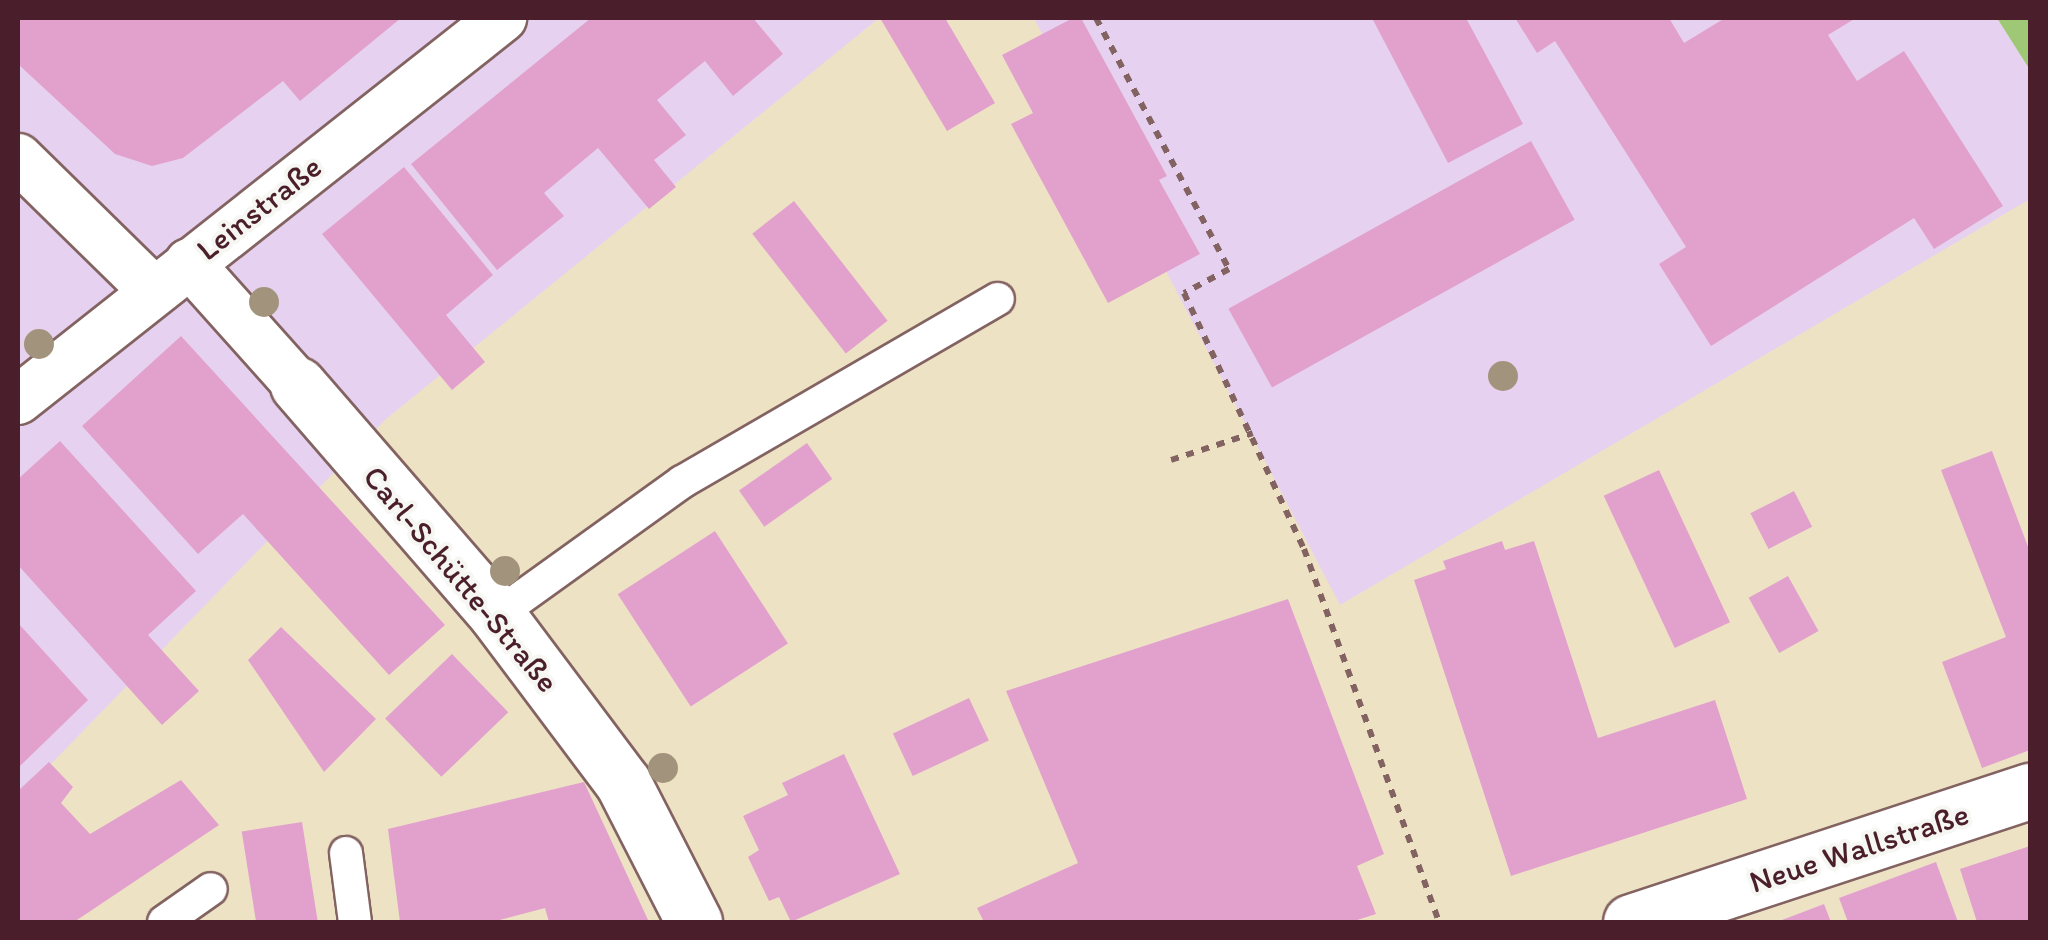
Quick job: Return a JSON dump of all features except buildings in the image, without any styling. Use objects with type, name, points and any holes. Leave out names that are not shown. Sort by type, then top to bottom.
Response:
[{"type":"street","name":"Leinstraße","points":[[18,400],[502,18]]},
{"type":"street","name":"Carl-Schütte-Straße","points":[[18,158],[171,276],[298,386],[497,615],[623,783],[694,922]]},
{"type":"street","name":"Neue Wallstraße","points":[[1631,922],[2030,792]]},
{"type":"lane","points":[[497,615],[682,482],[998,299]]},
{"type":"lane","points":[[346,854],[355,922]]},
{"type":"lane","points":[[164,922],[211,889]]},
{"type":"path","points":[[1096,18],[1228,269],[1184,293],[1304,548],[1438,922]]},
{"type":"path","points":[[1172,460],[1253,433]]},
{"type":"shaded area","points":[[18,18],[879,18],[385,420],[18,798]]},
{"type":"shaded area","points":[[1034,18],[1997,18],[2030,70],[2030,199],[1340,605]]},
{"type":"green space","points":[[1997,18],[2030,18],[2030,70]]}]
